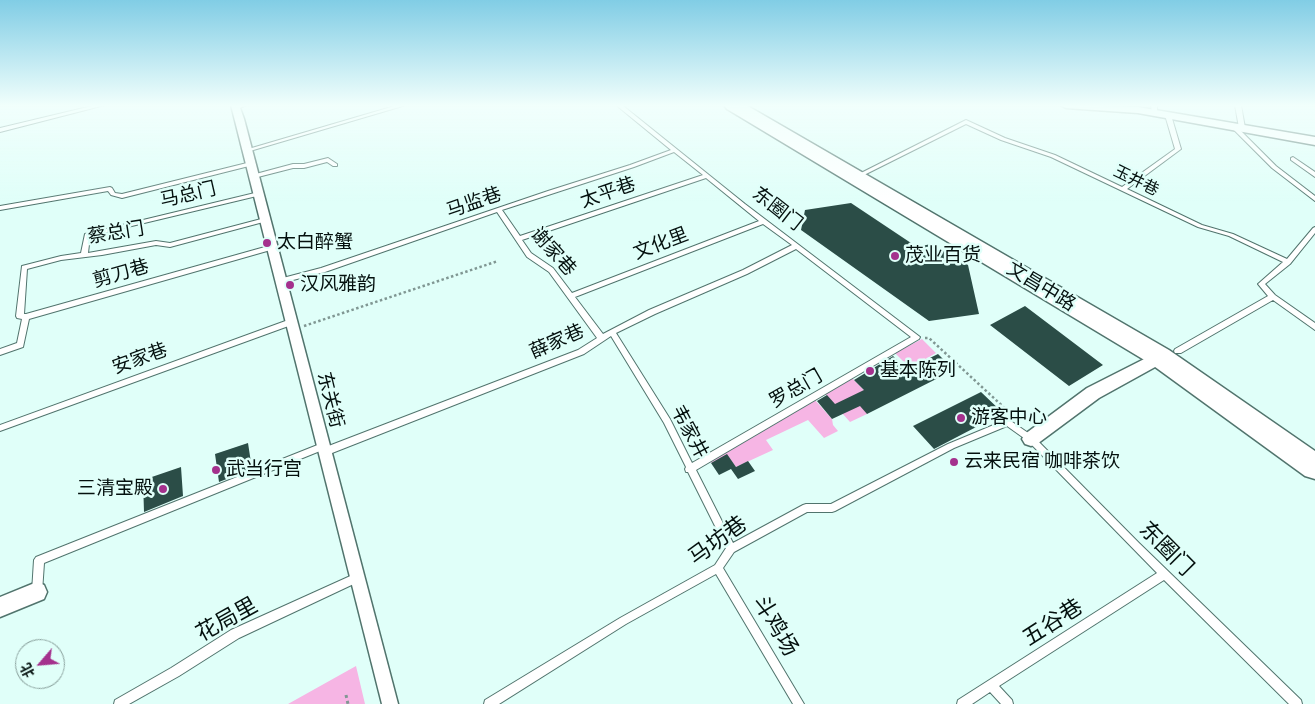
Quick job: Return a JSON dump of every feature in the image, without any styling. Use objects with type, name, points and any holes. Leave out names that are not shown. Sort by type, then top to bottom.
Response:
[{"type":"main road","name":"文昌中路","points":[[791,138],[1169,354],[1315,468]]},
{"type":"main road","name":"文昌中路","points":[[803,138],[1169,354],[1315,447]]},
{"type":"street","name":"东关街","points":[[246,138],[390,704]]},
{"type":"street","points":[[1302,138],[1315,140]]},
{"type":"street","points":[[1031,439],[1093,393],[1169,354]]},
{"type":"street","points":[[0,607],[37,592]]},
{"type":"lane","points":[[248,150],[290,138]]},
{"type":"lane","name":"东圈门","points":[[660,138],[764,222],[916,338]]},
{"type":"lane","name":"玉井巷","points":[[864,173],[934,138]]},
{"type":"lane","name":"玉井巷","points":[[1001,138],[1053,156],[1200,226],[1231,235],[1288,262]]},
{"type":"lane","points":[[1123,190],[1178,149],[1175,138]]},
{"type":"lane","points":[[1248,138],[1274,167],[1315,199]]},
{"type":"lane","name":"马监巷","points":[[281,281],[323,270],[675,150]]},
{"type":"lane","points":[[1293,159],[1315,175]]},
{"type":"lane","points":[[254,176],[293,166],[304,166],[328,160],[335,165]]},
{"type":"lane","points":[[0,208],[110,189],[113,194],[122,196],[251,164]]},
{"type":"lane","name":"太平巷","points":[[518,239],[707,176]]},
{"type":"lane","name":"马总门","points":[[84,255],[87,235],[259,194]]},
{"type":"lane","name":"谢家巷","points":[[499,210],[529,255],[551,270],[602,339]]},
{"type":"lane","name":"蔡总门","points":[[26,317],[20,316],[24,268],[60,258],[156,243],[170,245],[265,220]]},
{"type":"lane","name":"文化里","points":[[570,296],[764,222]]},
{"type":"lane","points":[[1314,325],[1273,297],[1261,284],[1288,262],[1312,237],[1315,229]]},
{"type":"lane","name":"剪刀巷","points":[[26,317],[272,246]]},
{"type":"lane","name":"薛家巷","points":[[37,592],[39,560],[324,449],[581,352],[612,332],[652,312],[745,272],[796,246]]},
{"type":"lane","points":[[1169,354],[1273,297]]},
{"type":"lane","points":[[0,352],[20,345],[26,317]]},
{"type":"lane","name":"安家巷","points":[[0,428],[292,326]]},
{"type":"lane","name":"韦家井","points":[[612,332],[667,422],[689,469],[704,492],[731,549]]},
{"type":"lane","name":"罗总门","points":[[689,469],[916,338]]},
{"type":"lane","name":"东圈门","points":[[1011,420],[1297,704]]},
{"type":"lane","name":"马坊巷","points":[[489,704],[623,621],[718,568],[731,549],[806,508],[832,508],[951,446],[1011,420]]},
{"type":"lane","name":"斗鸡场","points":[[718,568],[799,704]]},
{"type":"lane","name":"五谷巷","points":[[962,704],[1164,574]]},
{"type":"lane","name":"花局里","points":[[119,704],[175,672],[235,634],[357,578]]},
{"type":"lane","points":[[992,685],[1008,704]]},
{"type":"path","points":[[292,326],[498,261]]},
{"type":"path","points":[[916,338],[929,338],[1011,420]]},
{"type":"path","points":[[346,695],[348,704]]},
{"type":"shaded area","points":[[922,339],[936,353],[910,368],[895,353]]},
{"type":"shaded area","points":[[851,377],[864,390],[867,414],[850,422],[825,394]]},
{"type":"shaded area","points":[[814,399],[832,419],[833,425],[838,431],[824,438],[808,420],[766,440],[773,450],[736,467],[727,455],[711,463],[710,461]]},
{"type":"shaded area","points":[[356,666],[365,704],[288,704]]},
{"type":"building","name":"茂业百货","points":[[851,203],[917,247],[931,244],[968,265],[979,314],[929,321],[801,230],[805,210]]},
{"type":"building","points":[[1025,306],[1103,365],[1069,386],[990,325]]},
{"type":"building","points":[[938,354],[954,370],[867,414],[860,406],[832,419],[817,401],[827,395],[835,404],[864,390],[854,380],[893,356],[907,369]]},
{"type":"building","points":[[981,392],[1003,413],[934,449],[913,426]]},
{"type":"building","points":[[248,443],[252,469],[219,482],[215,454]]},
{"type":"building","points":[[727,454],[736,467],[748,461],[755,471],[738,479],[731,469],[719,475],[711,463]]},
{"type":"building","name":"三清宝殿","points":[[181,467],[183,496],[144,512],[143,480]]},
{"type":"place","name":"太白醉蟹","points":[[267,243]]},
{"type":"place","name":"茂业百货","points":[[895,256]]},
{"type":"place","name":"汉风雅韵","points":[[290,285]]},
{"type":"place","name":"基本陈列","points":[[870,371]]},
{"type":"place","name":"游客中心","points":[[961,418]]},
{"type":"place","name":"云来民宿 咖啡茶饮","points":[[954,462]]},
{"type":"place","name":"武当行宫","points":[[216,470]]},
{"type":"place","name":"三清宝殿","points":[[163,489]]}]
